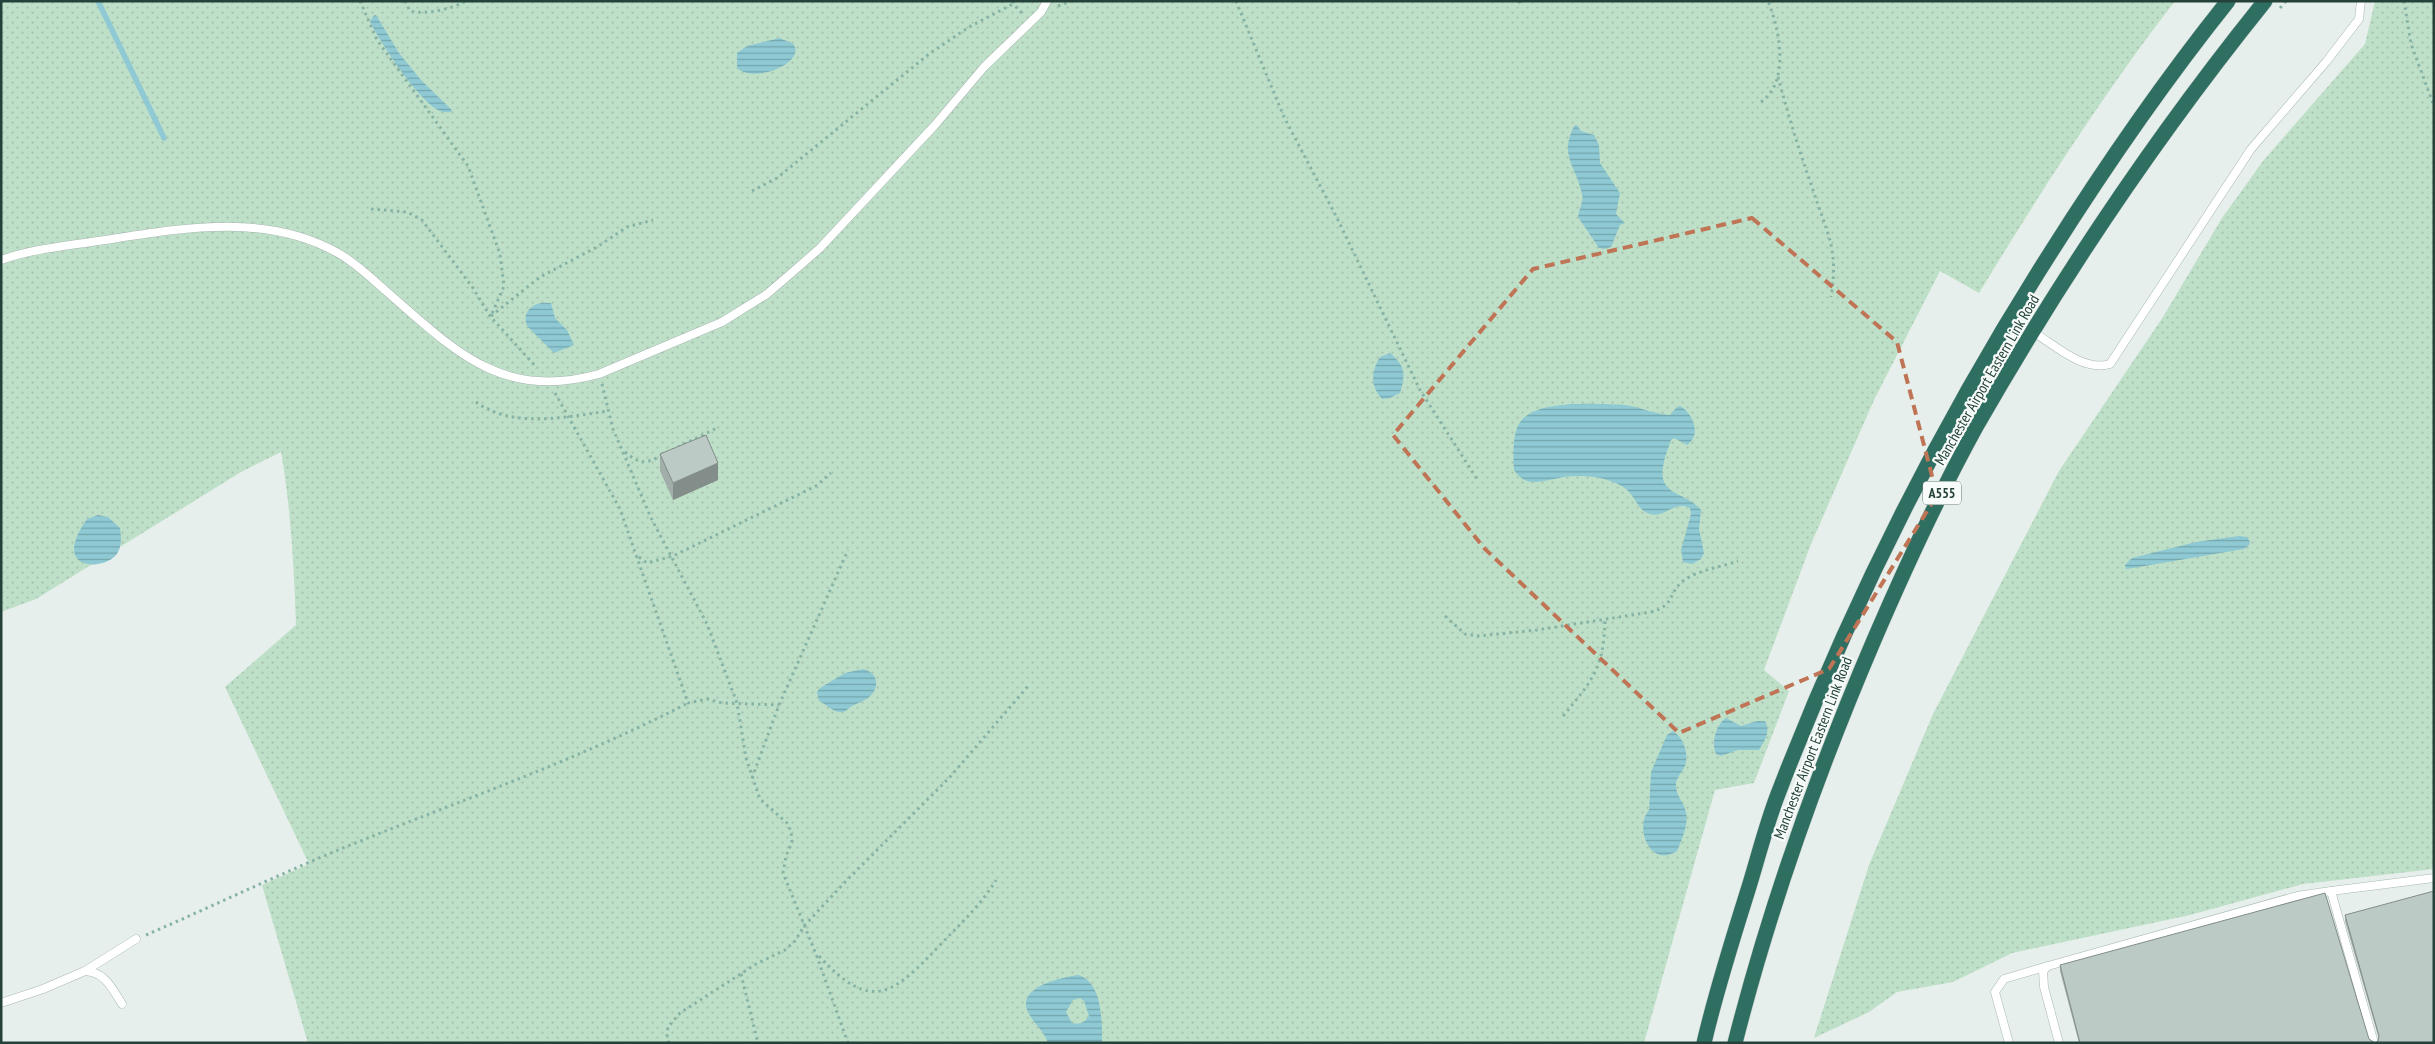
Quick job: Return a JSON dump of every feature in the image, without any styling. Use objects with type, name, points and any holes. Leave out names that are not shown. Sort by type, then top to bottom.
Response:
[{"type":"highway","name":"Manchester Airport Eastern Link Road","points":[[1704,1043],[1717,987],[1777,796],[1862,594],[1906,504],[2002,330],[2070,222],[2169,78],[2228,1]]},
{"type":"highway","name":"Manchester Airport Eastern Link Road","points":[[1736,1043],[1746,999],[1806,810],[1846,703],[1930,515],[1976,428],[2033,332],[2158,141],[2265,1]]},
{"type":"lane","points":[[1,260],[21,253],[183,228],[234,226],[301,236],[345,258],[446,342],[483,367],[518,379],[550,383],[578,380],[599,374],[722,322],[766,294],[820,248],[935,125],[984,67],[1041,12],[1047,1]]},
{"type":"lane","points":[[2033,332],[2077,360],[2100,367],[2110,364],[2251,149],[2326,62],[2359,19],[2361,1]]},
{"type":"lane","points":[[2009,1043],[1995,992],[2004,979],[2297,896],[2434,878]]},
{"type":"lane","points":[[2331,891],[2374,1043]]},
{"type":"lane","points":[[1,1003],[42,989],[85,971],[136,939]]},
{"type":"lane","points":[[2048,966],[2043,971],[2044,987],[2059,1043]]},
{"type":"lane","points":[[85,971],[95,972],[104,978],[122,1004]]},
{"type":"path","points":[[360,1],[377,40],[468,166],[494,231],[500,254],[504,286],[490,316]]},
{"type":"path","points":[[405,1],[410,11],[417,13],[451,8],[466,1]]},
{"type":"path","points":[[1236,1],[1284,117],[1336,216],[1420,390],[1477,479]]},
{"type":"path","points":[[1768,1],[1777,34],[1778,77],[1813,192],[1830,233],[1834,262],[1831,297]]},
{"type":"path","points":[[2274,15],[2286,1]]},
{"type":"path","points":[[2404,1],[2411,44],[2434,106]]},
{"type":"path","points":[[752,191],[777,178],[929,54],[968,28],[1013,4]]},
{"type":"path","points":[[1761,102],[1775,88],[1778,77]]},
{"type":"path","points":[[371,209],[407,212],[422,220],[473,288],[490,316],[550,383],[620,509],[688,703]]},
{"type":"path","points":[[490,316],[540,276],[597,247],[626,227],[653,220]]},
{"type":"path","points":[[599,374],[613,429],[651,518],[673,556],[707,624],[737,703],[743,744],[751,779],[760,799],[787,823],[791,831],[792,842],[786,856],[783,873],[816,954],[848,1043]]},
{"type":"path","points":[[476,402],[494,413],[529,418],[568,416],[608,410]]},
{"type":"path","points":[[624,452],[635,460],[648,462],[719,427]]},
{"type":"path","points":[[637,555],[647,563],[673,556],[816,486],[831,473]]},
{"type":"path","points":[[751,779],[779,705],[848,550]]},
{"type":"path","points":[[1445,616],[1452,624],[1471,636],[1537,630],[1606,620],[1665,608],[1683,582],[1694,576],[1738,561]]},
{"type":"path","points":[[1563,716],[1596,672],[1604,651],[1606,620]]},
{"type":"path","points":[[669,1043],[667,1036],[668,1027],[676,1017],[741,974],[785,950],[795,941],[804,926],[847,880],[950,777],[1029,685]]},
{"type":"path","points":[[136,939],[326,855],[484,793],[638,728],[688,703],[708,699],[722,703],[779,705]]},
{"type":"path","points":[[816,954],[848,985],[864,990],[879,991],[894,988],[919,967],[984,901],[996,880]]},
{"type":"path","points":[[741,974],[758,1043]]},
{"type":"highlighted area","points":[[1752,218],[1897,342],[1937,495],[1829,669],[1679,733],[1485,549],[1393,435],[1533,269]]},
{"type":"green space","points":[[1,1],[2175,1],[2148,36],[2073,144],[1979,293],[1940,271],[1874,400],[1811,544],[1764,670],[1789,691],[1754,783],[1715,790],[1644,1043],[308,1043],[262,885],[309,864],[225,687],[296,625],[292,538],[281,452],[241,472],[36,599],[1,612]]},
{"type":"green space","points":[[2375,1],[2434,1],[2434,869],[2303,884],[2190,915],[2012,953],[1953,982],[1897,992],[1869,1012],[1814,1038],[1869,865],[1933,714],[2059,471],[2163,317],[2222,218],[2263,161],[2365,44]]},
{"type":"water","points":[[376,15],[399,53],[421,80],[452,112],[442,112],[431,105],[412,84],[391,57],[370,22],[373,16]]},
{"type":"water","points":[[780,38],[794,45],[795,52],[792,58],[785,64],[776,69],[755,74],[737,68],[737,53],[747,46]]},
{"type":"water","points":[[1577,125],[1581,131],[1594,135],[1599,145],[1600,163],[1620,193],[1616,214],[1625,223],[1620,225],[1611,247],[1604,249],[1599,248],[1578,217],[1582,197],[1568,153],[1570,136],[1574,126]]},
{"type":"water","points":[[540,303],[551,303],[555,318],[567,330],[574,345],[554,353],[527,326],[526,320],[526,315],[531,307]]},
{"type":"water","points":[[1390,353],[1399,362],[1403,370],[1403,380],[1400,393],[1390,398],[1382,399],[1375,389],[1374,373],[1380,357]]},
{"type":"water","points":[[1569,404],[1625,405],[1670,415],[1680,406],[1685,409],[1692,419],[1695,430],[1692,441],[1687,445],[1674,438],[1671,440],[1664,460],[1663,476],[1669,489],[1695,504],[1701,510],[1699,529],[1704,553],[1701,559],[1692,564],[1683,562],[1681,550],[1691,514],[1690,508],[1680,506],[1660,514],[1650,514],[1642,510],[1626,489],[1605,479],[1576,476],[1534,482],[1518,476],[1514,470],[1513,458],[1516,431],[1521,421],[1529,414],[1541,409]]},
{"type":"water","points":[[98,515],[108,517],[120,528],[120,546],[118,552],[104,563],[84,563],[77,559],[74,550],[77,537],[87,519]]},
{"type":"water","points":[[2239,536],[2247,537],[2250,542],[2244,549],[2126,569],[2125,565],[2132,558],[2196,542]]},
{"type":"water","points":[[863,669],[872,673],[876,681],[875,690],[868,698],[842,712],[837,712],[819,701],[817,692],[820,688],[845,673]]},
{"type":"water","points":[[1726,718],[1741,726],[1757,721],[1765,721],[1767,732],[1759,750],[1738,750],[1721,756],[1716,754],[1715,734],[1722,721]]},
{"type":"water","points":[[1673,731],[1683,742],[1686,751],[1685,766],[1677,779],[1676,787],[1687,819],[1677,851],[1667,855],[1659,855],[1647,844],[1643,826],[1649,810],[1651,772],[1667,735]]},
{"type":"water","points":[[1078,975],[1086,979],[1097,994],[1101,1014],[1102,1043],[1048,1043],[1029,1014],[1026,1005],[1028,997],[1033,991],[1041,986]],"holes":[[[1080,998],[1084,1001],[1089,1016],[1082,1023],[1072,1023],[1066,1012],[1073,1000]]]},
{"type":"building","points":[[706,435],[718,463],[673,483],[660,454]]},
{"type":"building","points":[[2434,891],[2434,1043],[2375,1043],[2378,1041],[2379,1036],[2345,915]]},
{"type":"building","points":[[2325,893],[2369,1039],[2375,1043],[2080,1043],[2060,965]]},
{"type":"waterway","points":[[98,1],[164,138]]}]
